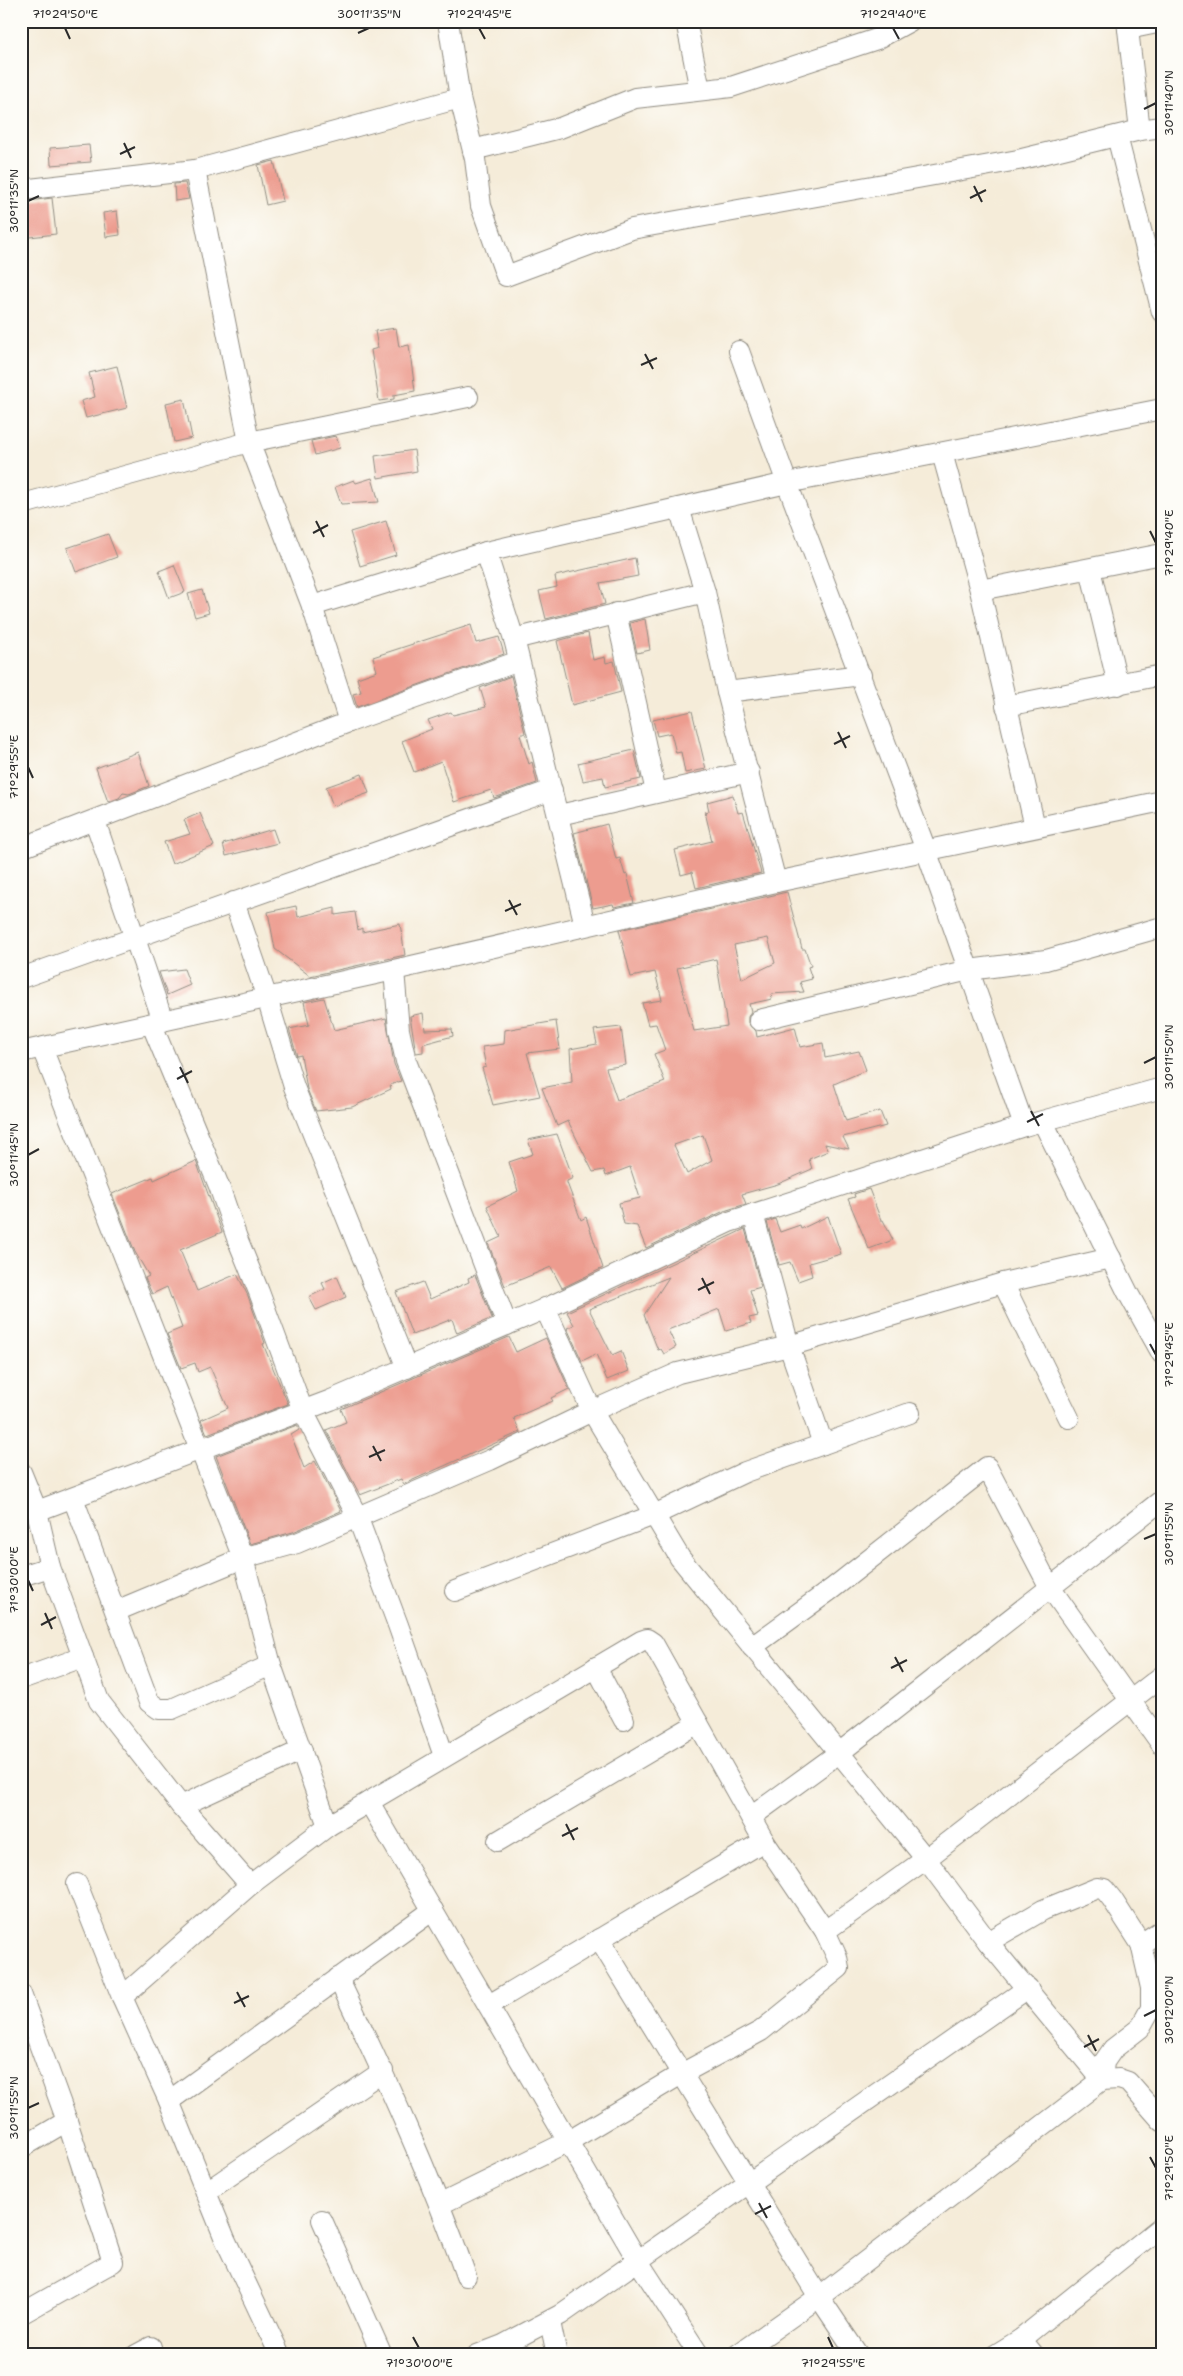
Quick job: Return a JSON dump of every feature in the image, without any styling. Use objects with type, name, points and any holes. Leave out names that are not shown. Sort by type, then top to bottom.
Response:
[{"type":"street","points":[[448,21],[460,98],[473,150],[481,206],[506,276],[632,230],[1018,160],[1140,130],[1162,127]]},
{"type":"street","points":[[686,21],[700,90]]},
{"type":"street","points":[[473,150],[560,128],[635,98],[731,87],[877,39],[910,21]]},
{"type":"street","points":[[1140,130],[1128,25],[1162,22]]},
{"type":"street","points":[[21,190],[195,170],[460,98]]},
{"type":"street","points":[[1117,136],[1162,312]]},
{"type":"street","points":[[195,170],[249,442],[312,606],[349,722]]},
{"type":"street","points":[[739,351],[787,483],[861,675],[969,970],[1034,1124],[1111,1258],[1162,1354]]},
{"type":"street","points":[[23,504],[249,442],[468,397]]},
{"type":"street","points":[[312,606],[486,552],[787,483],[1162,409]]},
{"type":"street","points":[[942,453],[980,590],[1035,827]]},
{"type":"street","points":[[679,508],[705,592],[727,692],[776,882]]},
{"type":"street","points":[[486,552],[514,639],[518,661],[559,814],[585,925]]},
{"type":"street","points":[[980,590],[1162,554]]},
{"type":"street","points":[[1090,569],[1118,685]]},
{"type":"street","points":[[514,639],[705,592]]},
{"type":"street","points":[[616,613],[656,792]]},
{"type":"street","points":[[21,848],[96,821],[349,722],[518,661]]},
{"type":"street","points":[[727,692],[861,675]]},
{"type":"street","points":[[1006,706],[1162,675]]},
{"type":"street","points":[[559,814],[749,772]]},
{"type":"street","points":[[21,978],[552,790]]},
{"type":"street","points":[[21,1052],[394,970],[776,882],[1162,801]]},
{"type":"street","points":[[96,821],[135,938],[158,1023],[219,1186],[236,1238],[259,1292],[303,1411],[357,1516],[444,1756]]},
{"type":"street","points":[[234,902],[267,998],[294,1087],[407,1368]]},
{"type":"street","points":[[759,1020],[969,970],[1046,960],[1162,928]]},
{"type":"street","points":[[394,970],[398,1030],[406,1061],[507,1325]]},
{"type":"street","points":[[42,1048],[243,1558],[271,1665],[328,1826]]},
{"type":"street","points":[[37,1511],[303,1411],[407,1368],[545,1308],[729,1222],[1034,1124],[1162,1088]]},
{"type":"street","points":[[753,1214],[789,1346],[823,1444]]},
{"type":"street","points":[[116,1611],[243,1558],[296,1543],[490,1460],[592,1411],[678,1373],[789,1346],[1003,1283],[1111,1258]]},
{"type":"street","points":[[1003,1283],[1069,1418]]},
{"type":"street","points":[[545,1308],[592,1411],[680,1558],[926,1859],[988,1942],[1028,1988],[1102,2080]]},
{"type":"street","points":[[455,1591],[654,1515],[745,1472],[910,1413]]},
{"type":"street","points":[[752,1646],[833,1588],[987,1466],[1049,1586],[1162,1745]]},
{"type":"street","points":[[21,1472],[37,1511],[50,1567],[99,1701],[180,1806],[250,1885]]},
{"type":"street","points":[[73,1498],[149,1702],[160,1709],[172,1709],[271,1665]]},
{"type":"street","points":[[751,1817],[839,1753],[1049,1586],[1162,1500]]},
{"type":"street","points":[[21,1576],[50,1567]]},
{"type":"street","points":[[122,1997],[250,1885],[328,1826],[641,1641],[647,1640],[653,1643],[764,1841],[825,1931],[838,1957],[839,1968],[761,2031],[683,2073],[569,2141],[440,2203]]},
{"type":"street","points":[[21,1679],[83,1657]]},
{"type":"street","points":[[596,1668],[624,1720]]},
{"type":"street","points":[[825,1931],[926,1859],[1162,1676]]},
{"type":"street","points":[[498,1841],[698,1723]]},
{"type":"street","points":[[180,1806],[302,1750]]},
{"type":"street","points":[[369,1802],[638,2261],[699,2355]]},
{"type":"street","points":[[489,2005],[764,1841]]},
{"type":"street","points":[[77,1884],[122,1997],[169,2101],[225,2239],[280,2355]]},
{"type":"street","points":[[988,1942],[1043,1910],[1097,1888],[1104,1890],[1112,1899],[1141,1944],[1151,1988],[1151,2008],[1140,2028],[1113,2049],[1104,2062],[1102,2080]]},
{"type":"street","points":[[169,2101],[433,1910]]},
{"type":"street","points":[[1141,1944],[1162,1930]]},
{"type":"street","points":[[599,1939],[819,2297],[858,2355]]},
{"type":"street","points":[[338,1978],[383,2071],[440,2203],[466,2276]]},
{"type":"street","points":[[477,2355],[550,2322],[1028,1988]]},
{"type":"street","points":[[21,1994],[67,2121],[113,2262],[21,2314]]},
{"type":"street","points":[[206,2192],[383,2071]]},
{"type":"street","points":[[745,2352],[1102,2080],[1119,2079],[1128,2082],[1162,2121]]},
{"type":"street","points":[[21,2148],[67,2121]]},
{"type":"street","points":[[322,2220],[382,2355]]},
{"type":"street","points":[[996,2355],[1021,2339],[1162,2226]]},
{"type":"street","points":[[550,2322],[557,2355]]},
{"type":"street","points":[[1021,2339],[1034,2355]]},
{"type":"building","points":[[89,145],[91,162],[51,165],[50,148]]},
{"type":"building","points":[[274,161],[283,201],[266,205],[258,165]]},
{"type":"building","points":[[185,183],[189,199],[175,201],[174,184]]},
{"type":"building","points":[[52,198],[56,234],[21,238],[21,202]]},
{"type":"building","points":[[117,211],[120,235],[106,237],[103,213]]},
{"type":"building","points":[[396,328],[399,347],[409,345],[415,391],[394,395],[394,399],[379,401],[371,350],[378,348],[375,331]]},
{"type":"building","points":[[117,366],[127,408],[86,418],[81,401],[95,397],[89,373]]},
{"type":"building","points":[[184,399],[192,438],[174,442],[166,403]]},
{"type":"building","points":[[336,436],[340,448],[315,455],[311,441]]},
{"type":"building","points":[[414,450],[417,471],[378,478],[375,456]]},
{"type":"building","points":[[372,478],[379,502],[341,504],[335,487],[354,480],[356,483]]},
{"type":"building","points":[[386,521],[396,555],[360,566],[350,532]]},
{"type":"building","points":[[108,534],[117,557],[76,572],[67,548]]},
{"type":"building","points":[[635,558],[638,576],[600,583],[605,604],[546,619],[539,591],[557,587],[555,576]]},
{"type":"building","points":[[174,565],[185,592],[169,598],[159,571]]},
{"type":"building","points":[[202,590],[209,613],[195,617],[188,594]]},
{"type":"building","points":[[645,619],[650,650],[637,653],[630,623]]},
{"type":"building","points":[[471,625],[476,643],[499,637],[504,654],[357,707],[353,694],[361,692],[357,678],[377,671],[373,657]]},
{"type":"building","points":[[588,633],[593,660],[605,657],[606,663],[614,661],[621,692],[572,705],[557,641]]},
{"type":"building","points":[[511,676],[525,733],[520,735],[529,764],[532,762],[537,783],[494,798],[491,790],[454,802],[441,761],[414,772],[402,741],[432,729],[428,720],[451,712],[453,715],[486,707],[480,688]]},
{"type":"building","points":[[692,711],[706,769],[685,773],[681,752],[676,753],[671,733],[657,736],[653,720]]},
{"type":"building","points":[[634,750],[641,779],[605,787],[603,777],[583,781],[578,763]]},
{"type":"building","points":[[138,752],[149,786],[129,794],[123,793],[119,798],[108,802],[96,768]]},
{"type":"building","points":[[362,774],[369,793],[333,806],[326,787]]},
{"type":"building","points":[[733,795],[738,813],[743,812],[761,873],[696,888],[692,872],[681,875],[675,850],[712,841],[705,812],[709,811],[707,802]]},
{"type":"building","points":[[200,813],[214,846],[172,864],[164,842],[190,834],[184,820]]},
{"type":"building","points":[[607,824],[616,859],[620,858],[625,875],[627,874],[634,903],[614,907],[613,904],[593,908],[574,833]]},
{"type":"building","points":[[273,829],[278,843],[226,856],[223,844]]},
{"type":"building","points":[[787,892],[802,949],[805,949],[811,966],[808,967],[812,979],[800,982],[804,992],[771,994],[772,999],[749,1004],[751,1011],[748,1023],[756,1031],[757,1037],[795,1027],[800,1047],[823,1043],[825,1058],[859,1051],[866,1070],[834,1084],[846,1121],[880,1111],[886,1126],[843,1137],[849,1149],[825,1144],[828,1151],[809,1159],[812,1169],[778,1184],[742,1194],[746,1204],[724,1211],[646,1248],[637,1226],[624,1224],[619,1203],[640,1198],[630,1167],[606,1176],[604,1170],[593,1172],[568,1121],[557,1126],[542,1088],[572,1082],[570,1049],[597,1044],[594,1030],[621,1027],[626,1065],[606,1068],[617,1100],[665,1082],[654,1054],[665,1050],[656,1024],[648,1025],[642,1003],[662,1000],[655,972],[631,977],[619,930]],"holes":[[[768,938],[775,963],[742,979],[734,945]],[[716,959],[727,1026],[694,1031],[677,968]],[[703,1135],[712,1160],[687,1174],[674,1145]]]},
{"type":"building","points":[[296,906],[298,917],[335,908],[335,915],[355,912],[358,930],[362,928],[362,932],[400,924],[405,955],[310,976],[275,949],[268,912]]},
{"type":"building","points":[[184,969],[190,985],[167,995],[159,972]]},
{"type":"building","points":[[324,998],[334,1030],[386,1018],[394,1064],[401,1081],[390,1085],[391,1089],[352,1107],[316,1111],[307,1089],[301,1055],[297,1056],[289,1029],[309,1025],[304,1002]]},
{"type":"building","points":[[423,1013],[425,1030],[452,1029],[453,1036],[423,1044],[423,1052],[416,1053],[410,1016]]},
{"type":"building","points":[[556,1021],[560,1049],[527,1053],[540,1096],[493,1105],[482,1068],[486,1067],[482,1047],[504,1044],[505,1030]]},
{"type":"building","points":[[557,1134],[573,1178],[567,1181],[567,1183],[581,1220],[586,1217],[603,1268],[562,1288],[551,1267],[505,1286],[488,1243],[501,1237],[487,1206],[518,1191],[509,1162],[533,1154],[528,1140]]},
{"type":"building","points":[[196,1161],[222,1232],[180,1250],[197,1291],[237,1274],[248,1296],[265,1343],[263,1344],[288,1404],[207,1434],[201,1420],[228,1408],[210,1367],[198,1372],[195,1363],[181,1368],[167,1334],[182,1328],[167,1287],[152,1294],[145,1278],[149,1276],[135,1252],[112,1194],[153,1177],[154,1180]]},
{"type":"building","points":[[869,1189],[881,1220],[883,1220],[893,1240],[869,1249],[848,1199],[855,1197],[854,1194]]},
{"type":"building","points":[[828,1216],[841,1254],[809,1263],[812,1276],[798,1281],[790,1262],[779,1265],[767,1222],[775,1219],[780,1232],[800,1225],[801,1229]]},
{"type":"building","points":[[745,1229],[761,1287],[750,1290],[758,1316],[749,1318],[751,1323],[726,1331],[719,1309],[668,1330],[676,1347],[664,1354],[661,1349],[658,1350],[644,1315],[669,1277],[589,1309],[612,1355],[621,1351],[629,1371],[607,1380],[596,1354],[582,1361],[567,1328],[574,1325],[567,1312]]},
{"type":"building","points":[[475,1275],[492,1318],[457,1333],[452,1319],[412,1335],[396,1292],[423,1282],[430,1299],[469,1282],[468,1278]]},
{"type":"building","points":[[337,1276],[346,1297],[316,1310],[309,1297],[325,1289],[322,1283]]},
{"type":"building","points":[[509,1337],[516,1352],[546,1338],[569,1389],[551,1398],[553,1401],[514,1418],[520,1432],[404,1484],[401,1479],[360,1495],[326,1430],[346,1422],[341,1409]]},
{"type":"building","points":[[297,1425],[299,1430],[291,1435],[304,1468],[315,1461],[341,1511],[293,1532],[250,1544],[216,1456]]}]
